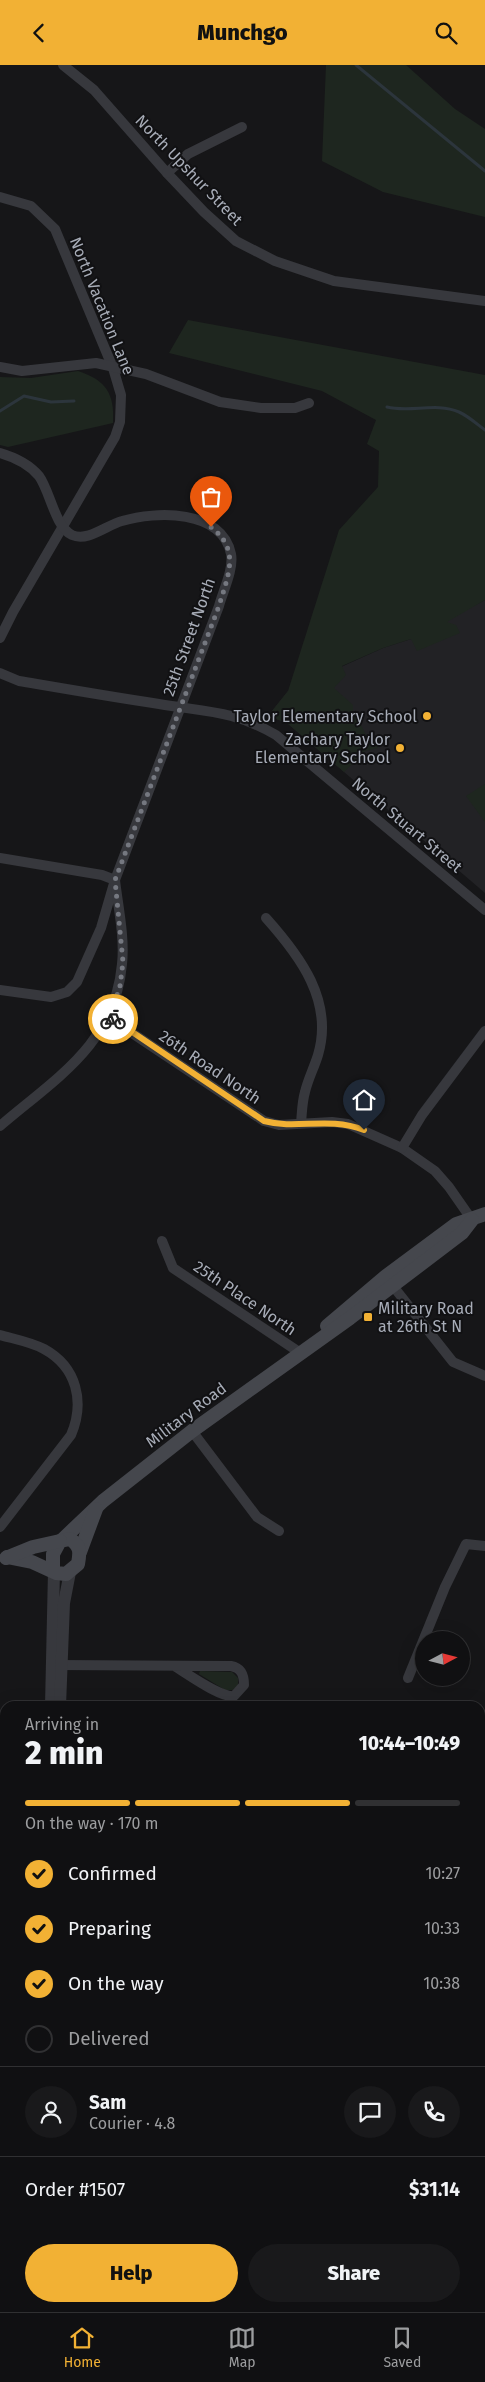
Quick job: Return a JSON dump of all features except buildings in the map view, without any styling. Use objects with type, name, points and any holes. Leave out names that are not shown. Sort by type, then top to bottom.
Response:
[{"type":"main road","name":"Military Road","points":[[61,1540],[79,1522],[192,1431],[299,1352],[344,1309],[389,1281],[456,1224],[479,1217]]},
{"type":"main road","points":[[4,1559],[32,1562],[60,1574],[70,1572],[78,1564],[80,1552],[96,1509]]},
{"type":"main road","points":[[4,1559],[33,1547],[70,1539],[76,1543],[80,1552]]},
{"type":"main road","points":[[53,1570],[53,1554],[61,1540]]},
{"type":"street","name":"North Upshur Street","points":[[63,65],[94,90],[167,173],[204,212],[236,241],[275,261],[334,281],[485,301]]},
{"type":"street","points":[[167,173],[188,154],[242,127]]},
{"type":"street","name":"North Vacation Lane","points":[[0,197],[31,206],[55,229],[113,368],[121,395],[120,422],[101,463],[12,612],[0,638]]},
{"type":"street","points":[[0,367],[22,371],[96,363],[146,374],[220,402],[261,408],[295,408],[309,403]]},
{"type":"street","points":[[0,453],[23,462],[38,475],[63,529]]},
{"type":"street","name":"25th Street North","points":[[0,990],[51,997],[67,992],[77,982],[101,928],[115,880],[219,606],[229,572],[231,554],[221,535],[201,521],[165,514],[121,521],[83,536],[73,535],[63,529]]},
{"type":"street","name":"North Stuart Street","points":[[0,673],[19,681],[179,708],[235,715],[254,722],[276,735],[485,910]]},
{"type":"street","points":[[0,858],[102,875],[115,880]]},
{"type":"street","name":"25th Street North","points":[[0,1126],[66,1072],[91,1046],[110,1016],[120,986],[123,962],[115,880]]},
{"type":"street","points":[[266,918],[298,955],[312,981],[319,1000],[322,1027],[319,1054],[304,1092],[301,1123]]},
{"type":"street","name":"26th Road North","points":[[110,1016],[252,1114],[278,1125],[301,1123],[348,1124],[402,1148],[435,1171],[479,1217]]},
{"type":"street","points":[[402,1148],[422,1115],[485,1031]]},
{"type":"street","name":"25th Place North","points":[[162,1241],[173,1268],[299,1352]]},
{"type":"street","points":[[389,1281],[453,1362],[485,1376]]},
{"type":"street","points":[[0,1335],[43,1348],[55,1355],[73,1379],[79,1404],[76,1423],[71,1435],[0,1527]]},
{"type":"street","points":[[192,1431],[257,1517],[279,1531]]},
{"type":"street","points":[[408,1678],[445,1587],[466,1545],[485,1546]]},
{"type":"street","points":[[53,1570],[60,1701]]},
{"type":"street","points":[[52,1701],[64,1603],[70,1572]]},
{"type":"street","points":[[57,1665],[176,1667],[197,1665],[235,1667],[244,1676],[244,1685],[234,1696],[220,1695],[176,1667]]},
{"type":"shaded area","points":[[326,65],[406,65],[455,109],[485,129],[485,217],[383,192],[322,161]]},
{"type":"shaded area","points":[[188,320],[485,375],[485,600],[447,622],[456,625],[460,633],[417,651],[411,639],[383,648],[342,666],[346,675],[334,688],[353,705],[353,711],[348,713],[349,715],[354,713],[356,715],[366,735],[372,733],[378,748],[365,751],[344,772],[287,723],[268,716],[288,691],[339,530],[378,487],[379,451],[367,444],[376,420],[322,391],[169,353]]},
{"type":"shaded area","points":[[78,371],[96,379],[107,389],[112,404],[113,423],[8,447],[0,445],[0,377],[31,378]]},
{"type":"shaded area","name":"Zachary Taylor Elementary School","points":[[485,600],[485,893],[287,723],[268,716],[288,691],[383,648],[411,639]]},
{"type":"shaded area","points":[[485,784],[485,822],[466,796]]},
{"type":"shaded area","points":[[200,1671],[232,1672],[238,1678],[238,1685],[233,1690],[225,1690],[199,1674]]},
{"type":"waterway","points":[[356,65],[485,171]]},
{"type":"waterway","points":[[0,411],[24,396],[51,402],[74,401]]},
{"type":"waterway","points":[[387,407],[396,409],[450,409],[466,416],[485,430]]},
{"type":"way so far","points":[[113,1019],[110,1016],[120,986],[123,962],[115,880],[219,606],[229,572],[231,554],[221,535],[211,527]]},
{"type":"place","name":"Taylor Elementary School","points":[[427,716]]},
{"type":"place","name":"Zachary Taylor Elementary School","points":[[400,748]]},
{"type":"place","name":"Military Road at 26th St N","points":[[368,1317]]},
{"type":"route","points":[[113,1019],[264,1121],[278,1125],[332,1122],[348,1124],[364,1130]]}]
